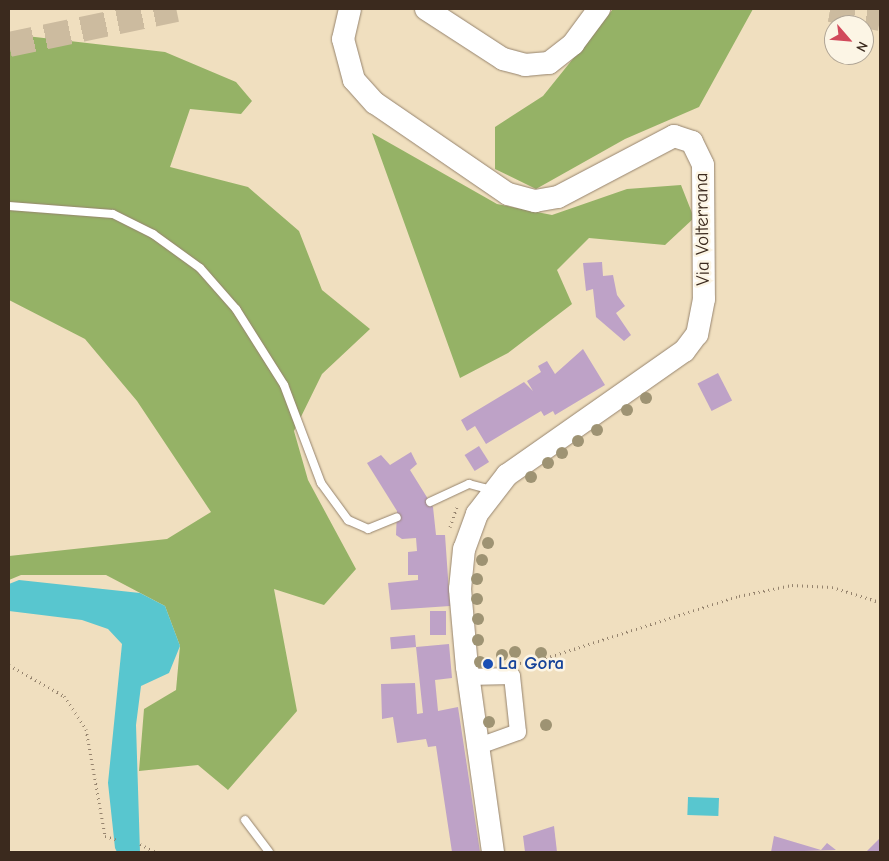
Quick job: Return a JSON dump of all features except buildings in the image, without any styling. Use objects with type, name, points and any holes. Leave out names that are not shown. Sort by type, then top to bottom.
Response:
[{"type":"main road","name":"Via Volterrana","points":[[350,9],[343,39],[354,80],[375,103],[508,194],[535,201],[558,197],[674,136],[692,142],[703,165],[704,299],[698,334],[684,351],[527,458],[493,491],[470,530],[461,568],[468,677],[476,747],[493,852]]},
{"type":"main road","points":[[426,9],[503,59],[524,65],[549,63],[573,44],[593,11]]},
{"type":"street","points":[[468,677],[512,676],[518,732],[476,747]]},
{"type":"lane","points":[[9,206],[113,214],[153,234],[200,268],[236,309],[284,385],[321,483],[348,520],[368,529],[398,517]]},
{"type":"lane","points":[[430,502],[469,484],[493,491]]},
{"type":"lane","points":[[245,820],[269,852]]},
{"type":"path","points":[[517,663],[536,661],[739,596],[792,585],[832,587],[880,602]]},
{"type":"path","points":[[9,665],[64,696],[86,729],[105,836],[118,840]]},
{"type":"path","points":[[140,844],[156,852]]},
{"type":"green space","points":[[613,9],[753,9],[699,107],[625,139],[536,189],[495,169],[495,127],[543,96]]},
{"type":"green space","points":[[9,34],[165,52],[236,82],[252,101],[241,114],[190,109],[170,167],[248,187],[299,231],[322,290],[370,329],[322,374],[294,431],[308,480],[356,569],[324,605],[274,589],[297,711],[228,790],[198,765],[139,771],[144,709],[176,690],[180,646],[165,606],[106,575],[21,575],[9,580],[9,556],[167,539],[211,512],[137,401],[85,339],[9,300]]},
{"type":"green space","points":[[372,133],[497,204],[552,215],[627,189],[681,185],[694,218],[665,245],[589,238],[557,270],[572,304],[508,353],[460,378]]},
{"type":"water","points":[[19,580],[140,593],[165,606],[180,646],[169,673],[141,686],[136,725],[140,852],[117,852],[115,848],[108,783],[122,644],[108,629],[82,620],[9,611],[9,584]]},
{"type":"water","points":[[688,797],[719,798],[718,816],[687,815]]},
{"type":"tunnel","points":[[9,44],[176,9]]},
{"type":"tunnel","points":[[830,9],[880,18]]},
{"type":"place","name":"La Gora","points":[[488,664]]}]
